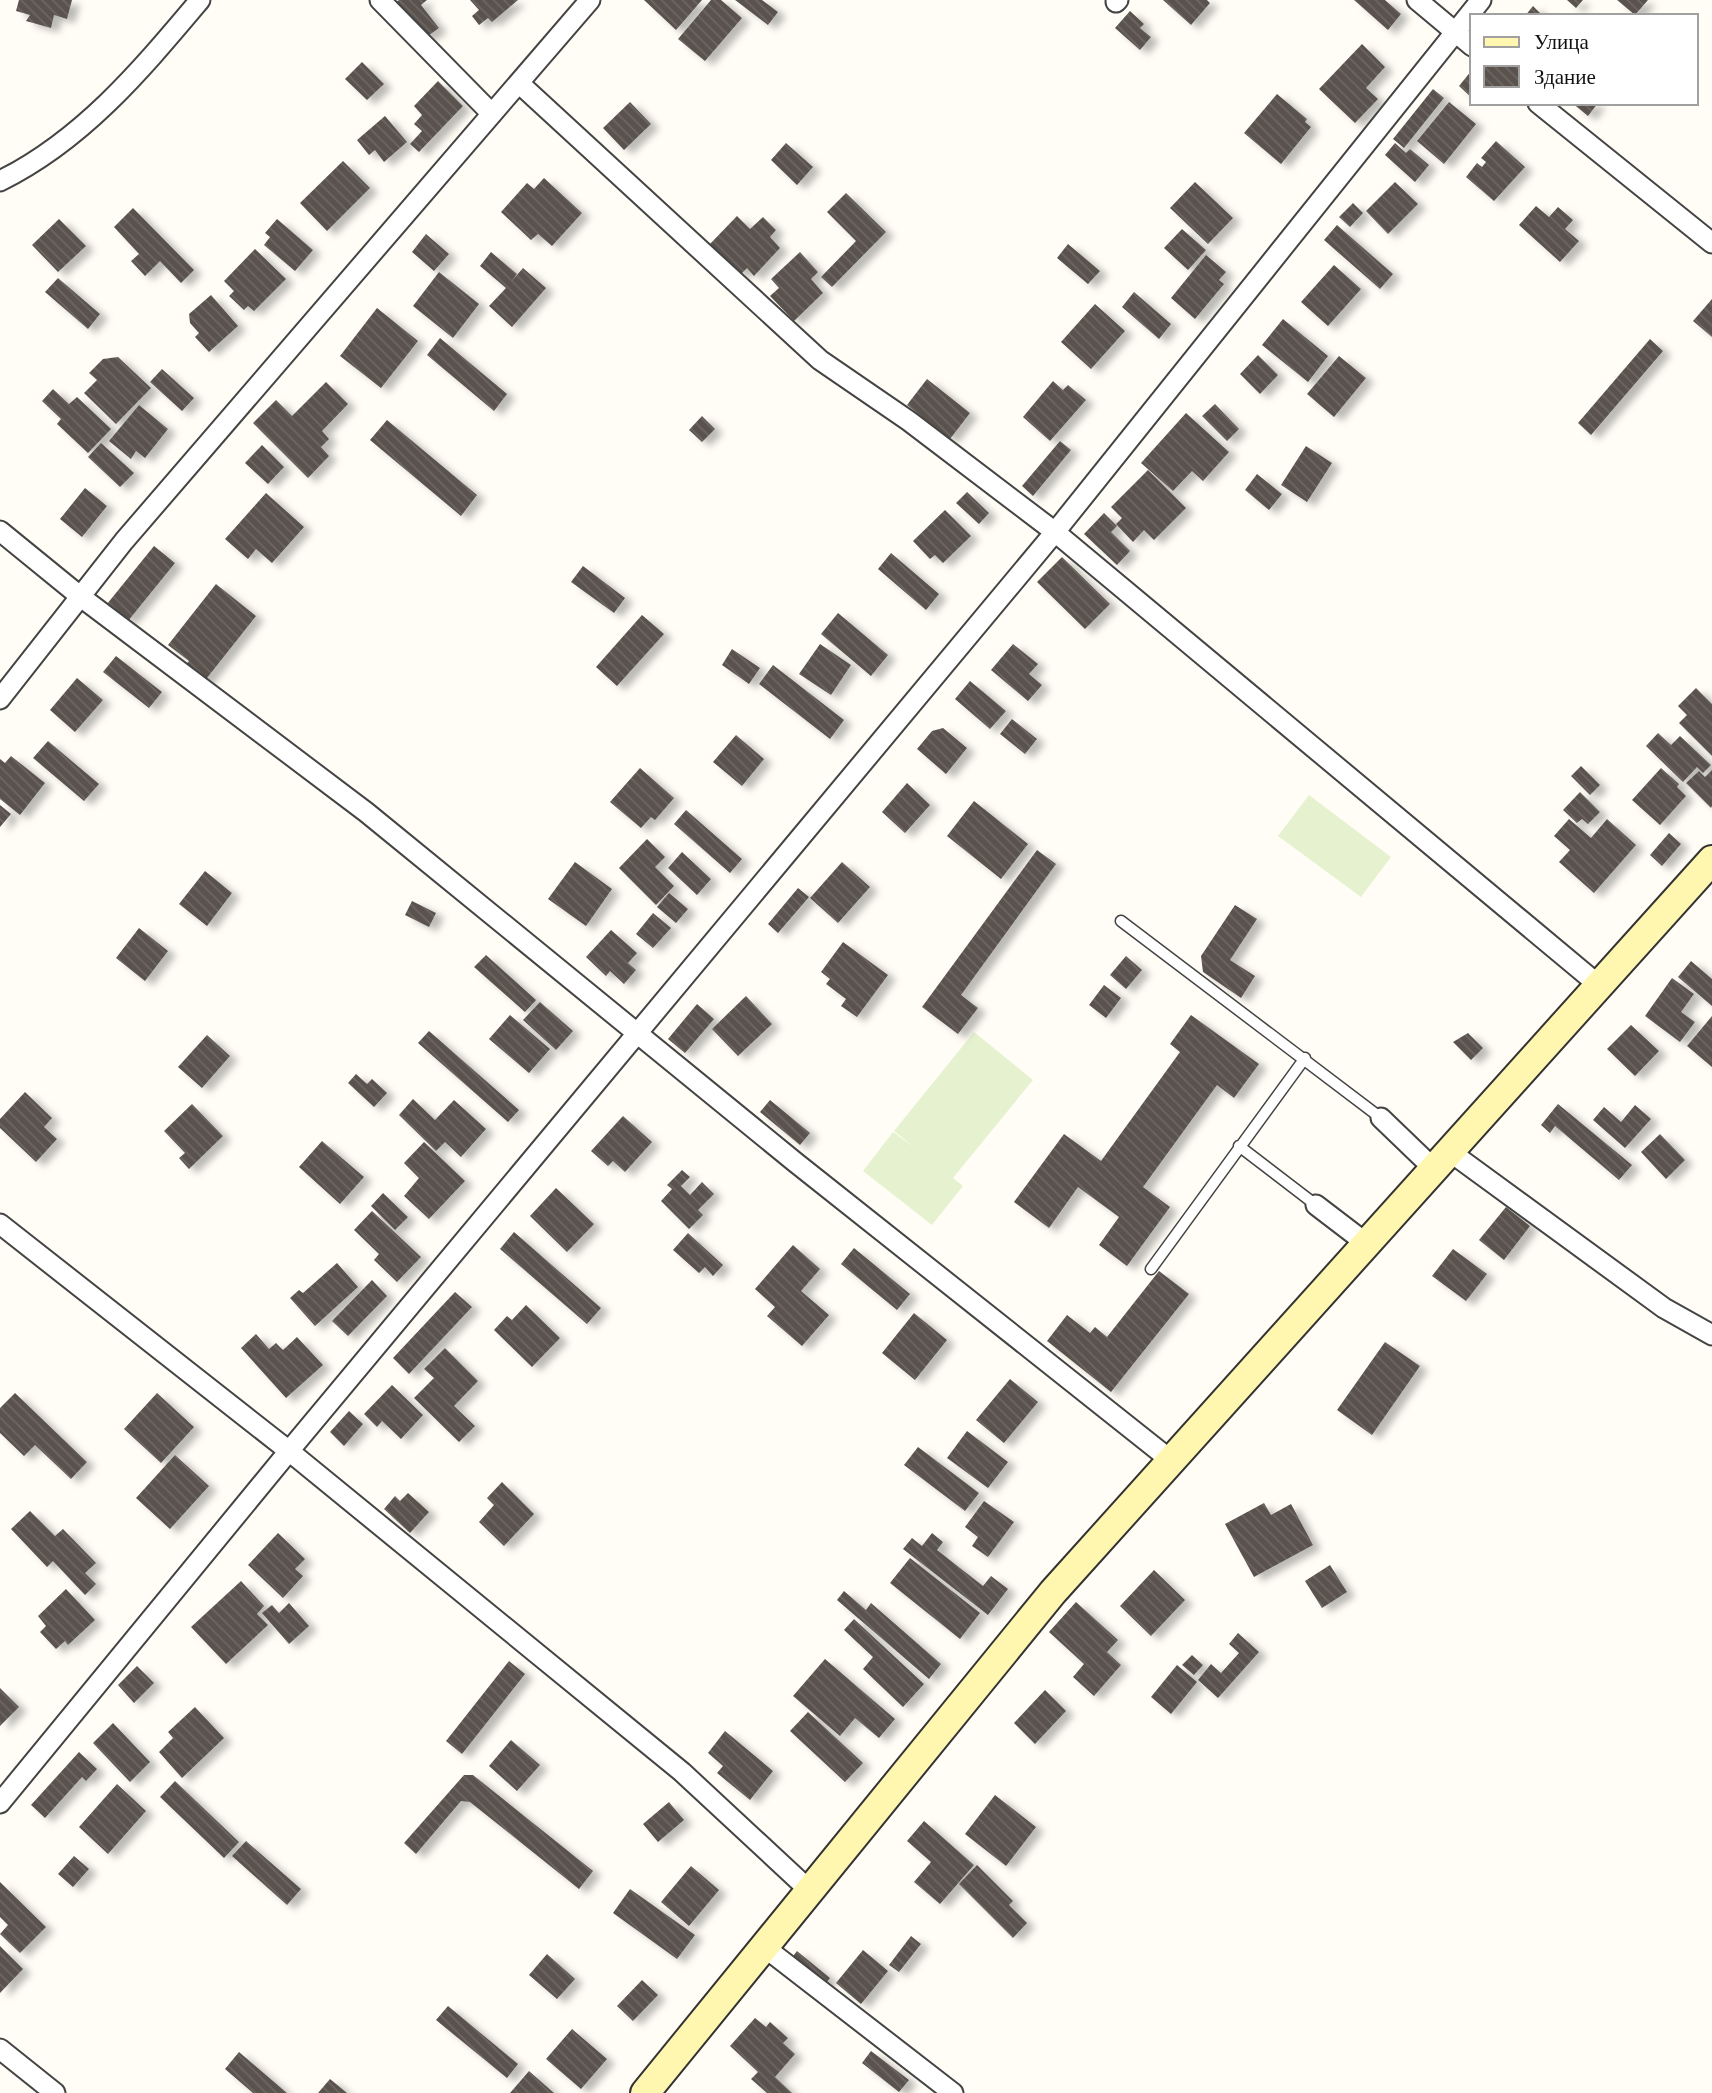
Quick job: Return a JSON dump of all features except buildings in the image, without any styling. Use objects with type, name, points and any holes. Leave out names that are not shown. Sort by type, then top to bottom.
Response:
[{"type":"street","points":[[0,181],[79,132],[149,61],[200,0]]},
{"type":"street","points":[[380,0],[492,114]]},
{"type":"street","points":[[0,699],[124,541],[590,0]]},
{"type":"street","points":[[1417,0],[1470,44]]},
{"type":"street","points":[[0,1803],[289,1451],[1055,532],[1480,0]]},
{"type":"street","points":[[520,84],[820,360],[909,421],[1055,532],[1601,987]]},
{"type":"street","points":[[1540,105],[1712,243]]},
{"type":"street","points":[[0,531],[80,597],[366,812],[1173,1462]]},
{"type":"street","points":[[645,2093],[808,1889],[1053,1592],[1173,1462],[1441,1160],[1601,987],[1712,860]]},
{"type":"street","points":[[1381,1118],[1664,1308],[1712,1335]]},
{"type":"street","points":[[1316,1205],[1367,1244]]},
{"type":"street","points":[[0,1224],[289,1451],[682,1772],[808,1889]]},
{"type":"street","points":[[763,1946],[953,2093]]},
{"type":"street","points":[[0,2049],[55,2093]]},
{"type":"lane","points":[[1121,921],[1381,1118]]},
{"type":"lane","points":[[1150,1269],[1305,1058]]},
{"type":"lane","points":[[1239,1146],[1316,1205]]},
{"type":"green space","points":[[1309,795],[1391,857],[1361,897],[1278,836]]},
{"type":"green space","points":[[974,1032],[1033,1080],[953,1178],[963,1186],[932,1225],[863,1171],[893,1132],[915,1148],[894,1131]]}]
